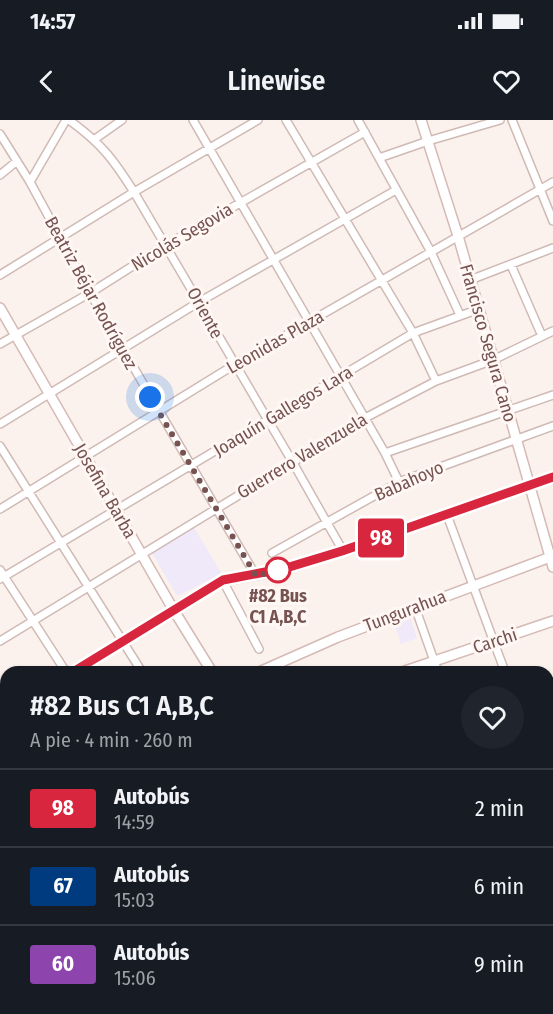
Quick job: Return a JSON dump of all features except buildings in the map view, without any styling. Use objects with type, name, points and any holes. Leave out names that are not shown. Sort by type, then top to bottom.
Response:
[{"type":"street","name":"Oriente","points":[[68,120],[95,139],[112,158],[134,192],[292,461],[342,551]]},
{"type":"street","points":[[30,182],[68,120]]},
{"type":"street","points":[[95,139],[122,120]]},
{"type":"street","points":[[193,120],[385,453],[399,482]]},
{"type":"street","points":[[0,275],[134,192],[258,120]]},
{"type":"street","points":[[286,120],[413,333],[436,381]]},
{"type":"street","points":[[358,120],[431,252],[460,315]]},
{"type":"street","name":"Francisco Segura Cano","points":[[421,120],[458,236],[552,560]]},
{"type":"street","points":[[379,158],[500,120]]},
{"type":"street","points":[[513,120],[553,221]]},
{"type":"street","name":"Nicolás Segovia","points":[[0,344],[90,293],[166,245],[365,132]]},
{"type":"street","name":"Beatriz Béjar Rodríguez","points":[[0,134],[30,182],[159,413],[256,576]]},
{"type":"street","points":[[0,175],[16,161]]},
{"type":"street","name":"Leonidas Plaza","points":[[0,509],[234,365],[553,182]]},
{"type":"street","points":[[0,424],[199,302],[396,190]]},
{"type":"street","points":[[470,280],[553,248]]},
{"type":"street","points":[[512,265],[542,336]]},
{"type":"street","name":"Josefina Barba","points":[[0,308],[141,554],[208,666]]},
{"type":"street","name":"Joaquín Gallegos Lara","points":[[2,578],[413,333],[478,309]]},
{"type":"street","name":"Guerrero Valenzuela","points":[[0,641],[365,418],[436,381],[493,360],[553,331]]},
{"type":"street","points":[[385,453],[553,395]]},
{"type":"street","name":"Babahoyo","points":[[272,553],[399,482],[553,426]]},
{"type":"street","points":[[0,446],[139,666]]},
{"type":"street","points":[[83,666],[223,580],[256,576],[342,551],[553,477]]},
{"type":"street","points":[[447,515],[503,666]]},
{"type":"street","name":"Tungurahua","points":[[273,666],[338,637],[472,585],[552,560]]},
{"type":"street","points":[[0,570],[2,578],[62,666]]},
{"type":"street","points":[[223,580],[259,650]]},
{"type":"street","points":[[415,607],[436,666]]},
{"type":"street","name":"Carchi","points":[[418,666],[553,621]]},
{"type":"shaded area","points":[[193,526],[222,574],[177,596],[152,553]]},
{"type":"shaded area","points":[[410,617],[417,638],[401,644],[394,622]]},
{"type":"bus line","name":"98","points":[[83,666],[223,580],[256,576],[342,551],[553,477]]},
{"type":"place","name":"#82 Bus C1 A,B,C","points":[[278,570]]},
{"type":"route","points":[[150,397],[256,576],[278,570]]}]
